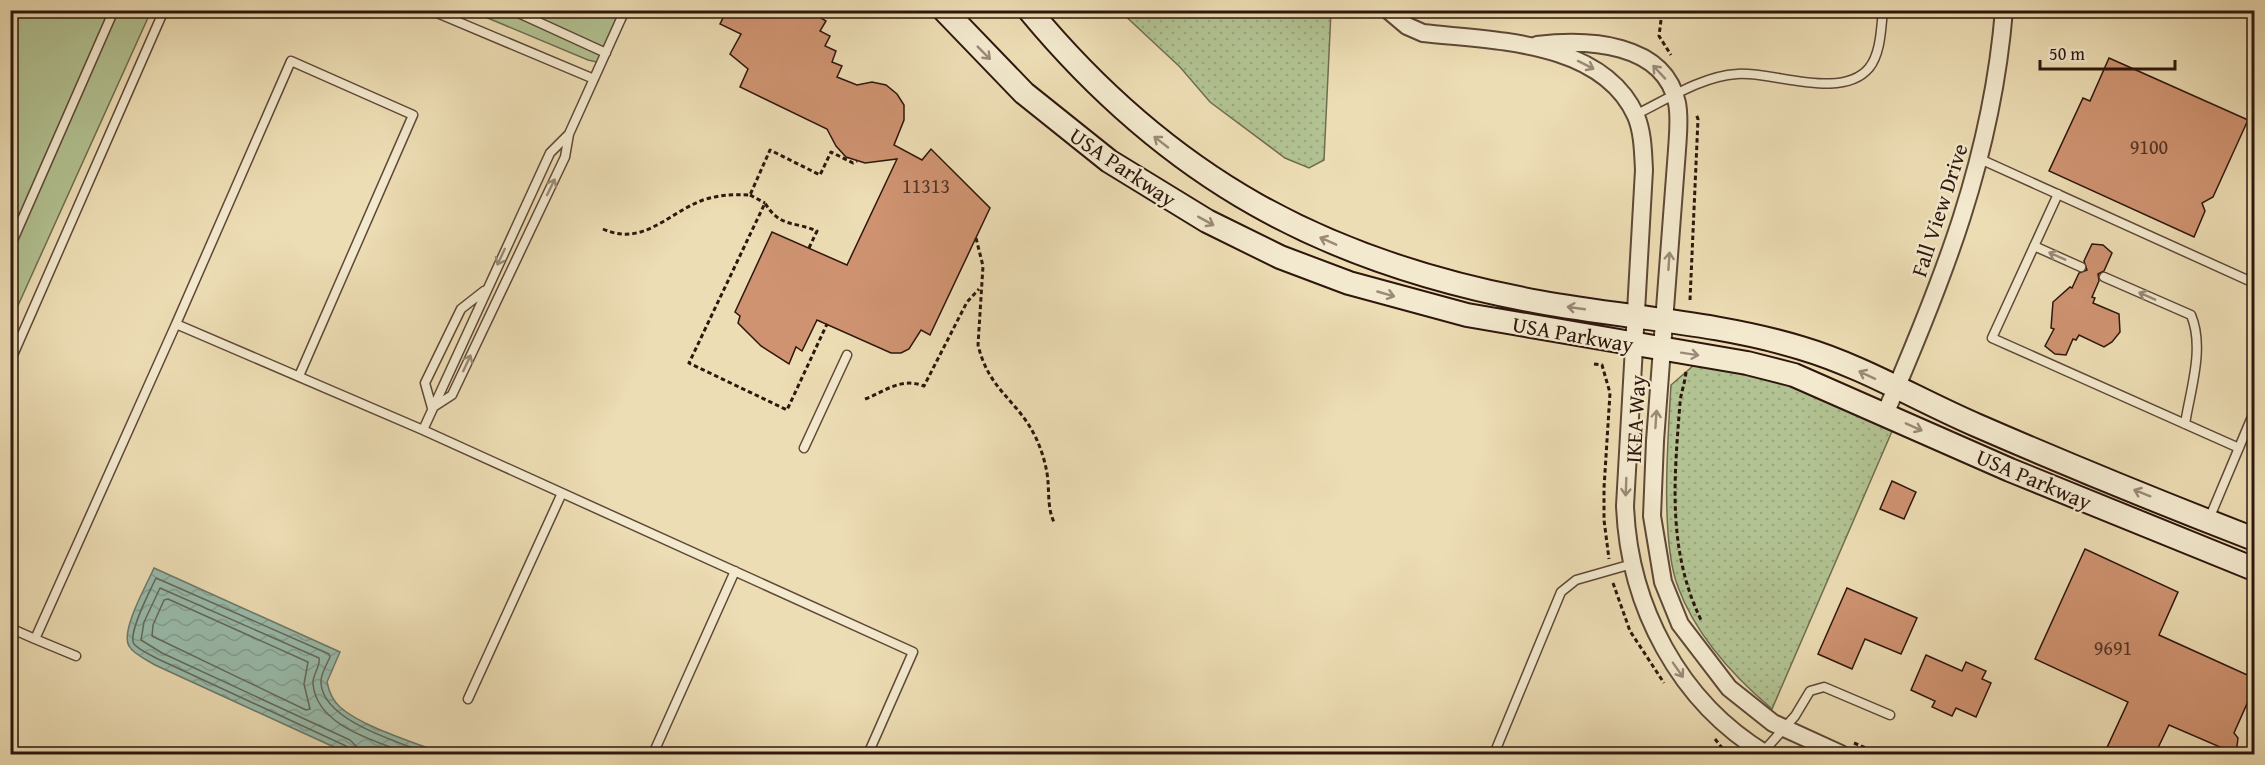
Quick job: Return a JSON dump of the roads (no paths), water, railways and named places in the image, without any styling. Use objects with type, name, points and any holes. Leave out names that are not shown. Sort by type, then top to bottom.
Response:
[{"type":"street","name":"USA Parkway","points":[[944,10],[1024,93],[1083,142],[1170,200],[1254,245],[1349,283],[1467,315],[1776,369],[1820,385],[2071,495],[2254,568]]},
{"type":"street","name":"USA Parkway","points":[[1029,10],[1106,95],[1199,170],[1294,227],[1363,257],[1448,284],[1542,303],[1665,320],[1801,348],[1974,424],[2254,539]]},
{"type":"street","name":"IKEA Way","points":[[1388,10],[1407,26],[1423,33],[1531,46],[1580,61],[1600,72],[1619,92],[1635,115],[1641,135],[1644,170],[1625,506],[1632,564],[1645,610],[1658,638],[1678,671],[1712,712],[1763,754]]},
{"type":"street","name":"Fall View Drive","points":[[1885,414],[1942,276],[1966,209],[1980,159],[1996,79],[2004,10]]},
{"type":"street","name":"IKEA Way","points":[[1531,46],[1565,42],[1612,45],[1635,54],[1653,65],[1668,81],[1674,96],[1678,121],[1652,516],[1658,562],[1666,591],[1680,624],[1710,665],[1739,697],[1784,729],[1847,748]]},
{"type":"street","points":[[2071,495],[2115,504],[2180,525],[2197,527],[2204,526],[2208,521]]},
{"type":"street","points":[[2214,553],[2227,544],[2254,554]]},
{"type":"lane","points":[[10,247],[114,10]]},
{"type":"lane","points":[[10,362],[164,10]]},
{"type":"lane","points":[[430,10],[594,79]]},
{"type":"lane","points":[[512,10],[606,53]]},
{"type":"lane","points":[[432,408],[452,395],[565,158],[569,134],[625,10]]},
{"type":"lane","points":[[1635,115],[1720,77],[1738,74],[1824,84],[1858,77],[1870,67],[1878,48],[1883,10]]},
{"type":"lane","points":[[34,639],[291,61],[413,115],[299,376]]},
{"type":"lane","points":[[423,430],[550,153],[569,134]]},
{"type":"lane","points":[[1980,159],[2254,283]]},
{"type":"lane","points":[[2058,194],[1992,338],[2239,448]]},
{"type":"lane","points":[[2034,246],[2081,267]]},
{"type":"lane","points":[[2104,277],[2191,315],[2197,330],[2197,348],[2185,424]]},
{"type":"lane","points":[[432,408],[425,383],[461,309],[487,288]]},
{"type":"lane","points":[[476,313],[488,318]]},
{"type":"lane","points":[[176,324],[423,430],[913,652],[868,754]]},
{"type":"lane","points":[[804,448],[847,356]]},
{"type":"lane","points":[[2208,521],[2254,412]]},
{"type":"lane","points":[[468,699],[562,493]]},
{"type":"lane","points":[[1494,754],[1561,592],[1576,580],[1632,564]]},
{"type":"lane","points":[[653,754],[735,571]]},
{"type":"lane","points":[[10,628],[76,656]]},
{"type":"lane","points":[[1763,754],[1784,729],[1810,691],[1824,687],[1890,715]]},
{"type":"water","points":[[154,568],[340,652],[327,682],[331,696],[337,704],[375,728],[444,754],[349,754],[140,657],[129,646],[128,630]]}]
